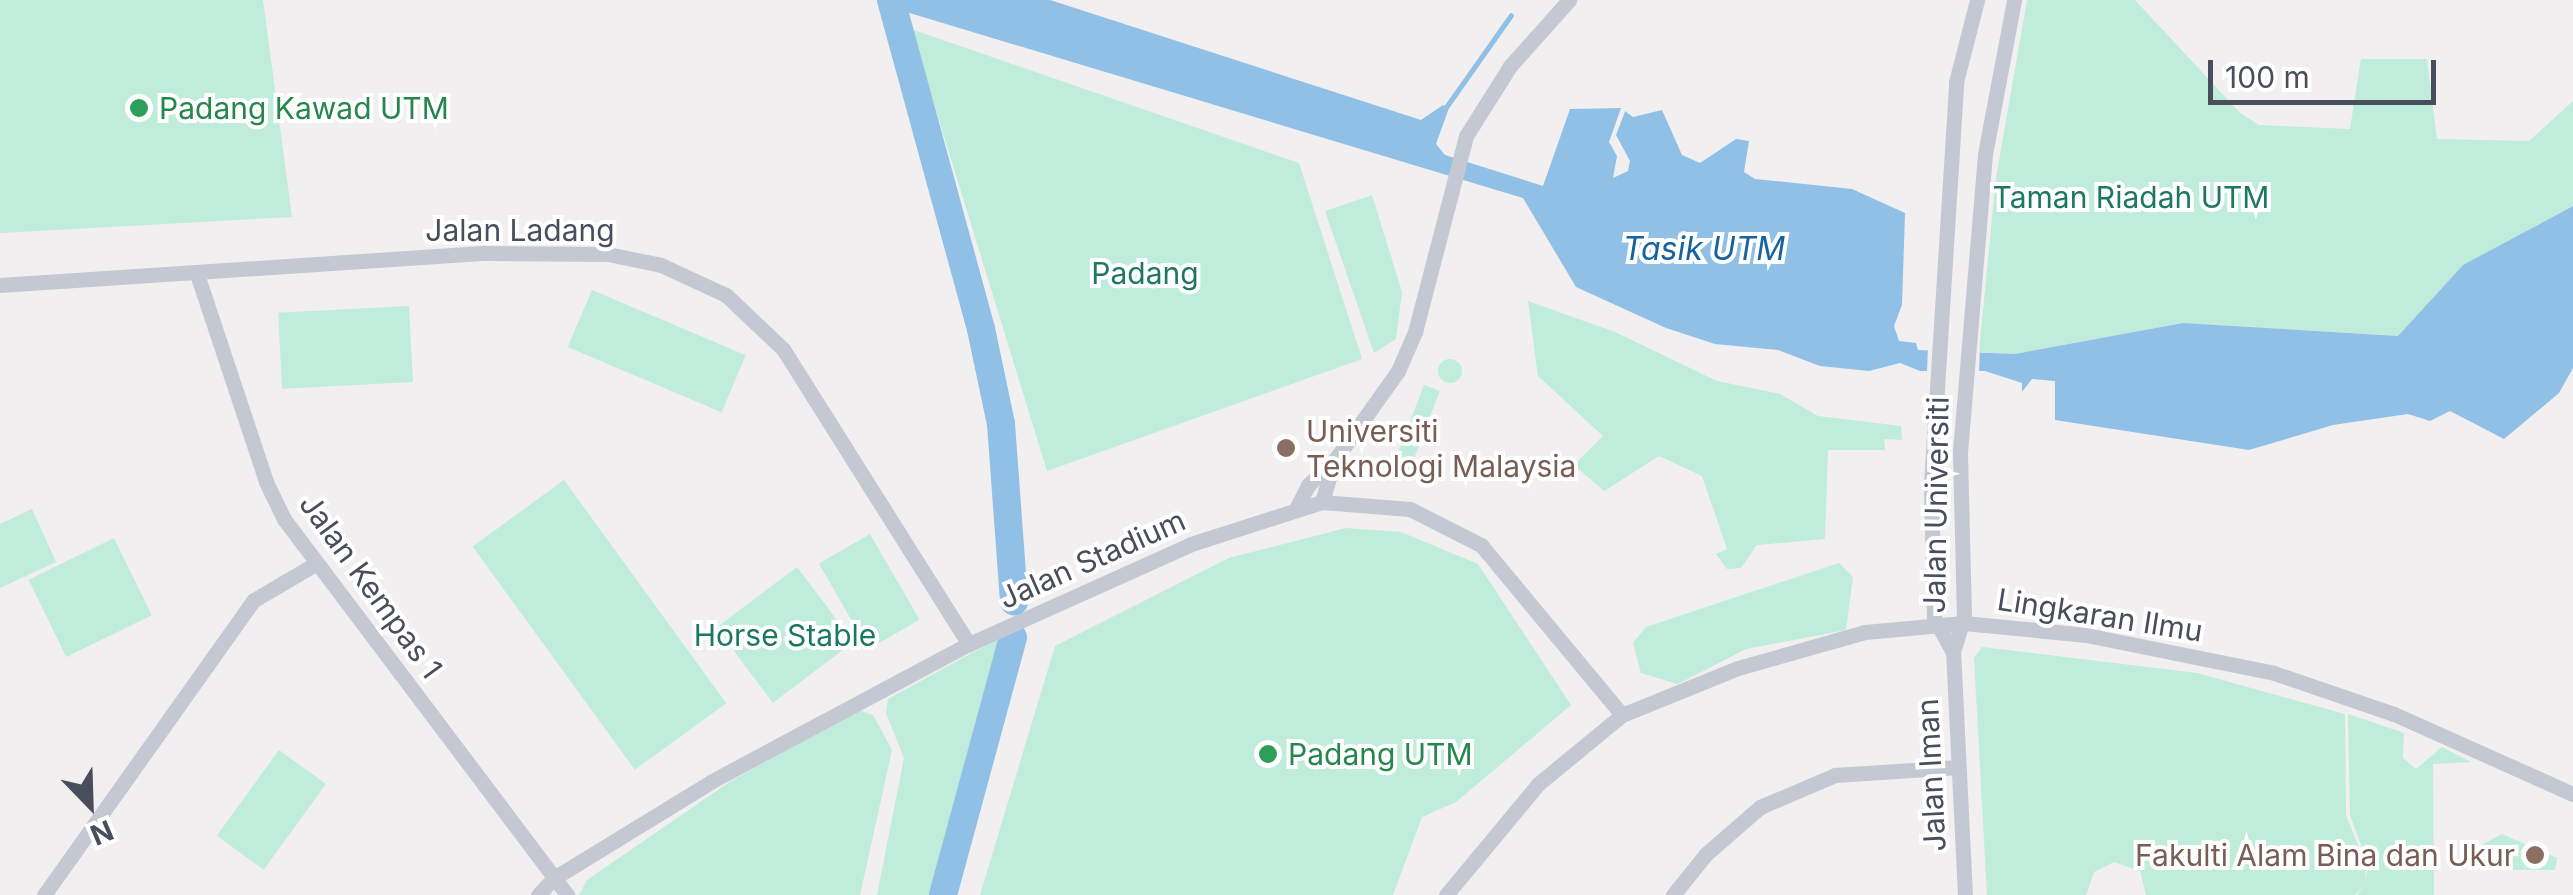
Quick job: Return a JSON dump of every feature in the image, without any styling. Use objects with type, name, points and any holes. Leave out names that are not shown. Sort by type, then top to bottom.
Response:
[{"type":"street","points":[[1296,509],[1308,485],[1334,461],[1398,371],[1415,332],[1448,188],[1466,136],[1510,66],[1569,0]]},
{"type":"street","name":"Jalan Universiti","points":[[1953,652],[1938,625],[1931,484],[1956,82],[1977,0]]},
{"type":"street","name":"Jalan Universiti","points":[[1953,652],[1964,623],[1958,484],[1967,344],[1985,154],[2014,0]]},
{"type":"street","name":"Jalan Ladang","points":[[0,285],[469,254],[608,254],[662,265],[726,296],[783,349],[969,644]]},
{"type":"street","name":"Jalan Kempas 1","points":[[196,274],[266,482],[315,564],[567,895]]},
{"type":"street","points":[[1322,502],[1334,461]]},
{"type":"street","name":"Jalan Stadium","points":[[538,895],[554,878],[712,781],[969,644],[1191,544],[1322,502],[1410,509],[1482,545],[1622,715]]},
{"type":"street","points":[[44,895],[254,600],[315,564]]},
{"type":"street","name":"Lingkaran Ilmu","points":[[1446,895],[1538,784],[1622,715],[1756,663],[1865,632],[1938,625],[1964,623],[2086,635],[2274,673],[2496,756],[2573,794]]},
{"type":"street","name":"Jalan Iman","points":[[1953,652],[1965,895]]},
{"type":"street","points":[[1673,895],[1706,854],[1760,808],[1835,776],[1958,767]]},
{"type":"green space","name":"Padang Kawad UTM","points":[[0,0],[263,0],[292,217],[0,233]]},
{"type":"green space","name":"Taman Riadah UTM","points":[[2027,0],[2135,0],[2240,113],[2259,125],[2350,129],[2361,59],[2427,59],[2437,139],[2529,141],[2573,101],[2573,206],[2463,265],[2398,336],[2183,323],[2015,354],[1979,352],[1996,178]]},
{"type":"green space","name":"Padang","points":[[911,29],[1299,163],[1362,359],[1047,471]]},
{"type":"green space","points":[[1372,195],[1402,292],[1396,339],[1374,353],[1325,211]]},
{"type":"green space","points":[[592,290],[746,355],[721,412],[568,347]]},
{"type":"green space","points":[[1528,301],[1615,332],[1717,381],[1780,394],[1818,416],[1901,426],[1902,440],[1884,439],[1885,450],[1828,450],[1825,539],[1757,545],[1741,568],[1727,569],[1716,554],[1727,549],[1702,476],[1659,456],[1604,491],[1574,465],[1603,436],[1538,376]]},
{"type":"green space","points":[[409,306],[413,382],[282,389],[278,313]]},
{"type":"green space","points":[[1450,359],[1462,371],[1450,383],[1438,371]]},
{"type":"green space","points":[[1424,385],[1440,391],[1407,477],[1391,471]]},
{"type":"green space","points":[[564,480],[726,703],[635,770],[473,546]]},
{"type":"green space","points":[[32,509],[56,562],[0,588],[0,524]]},
{"type":"green space","name":"Padang UTM","points":[[1346,528],[1401,532],[1478,564],[1571,705],[1456,802],[1422,817],[1393,895],[980,895],[1055,646],[1229,558]]},
{"type":"green space","points":[[870,534],[920,620],[868,649],[819,564]]},
{"type":"green space","points":[[114,538],[152,615],[66,657],[29,580]]},
{"type":"green space","points":[[1839,563],[1853,577],[1846,630],[1746,649],[1678,684],[1641,673],[1633,643],[1646,627]]},
{"type":"green space","name":"Horse Stable","points":[[797,567],[854,642],[773,703],[716,628]]},
{"type":"green space","points":[[1008,633],[938,895],[877,895],[904,758],[886,713],[888,699]]},
{"type":"green space","points":[[1982,647],[2197,673],[2345,714],[2346,815],[2366,865],[2365,884],[2368,864],[2350,815],[2348,714],[2404,733],[2403,758],[2416,769],[2442,747],[2471,762],[2433,764],[2434,895],[2357,895],[2364,885],[2355,895],[2146,895],[2140,871],[2114,862],[2094,872],[2086,895],[1987,895],[1974,658]]},
{"type":"green space","points":[[859,710],[873,715],[892,750],[860,895],[579,895],[587,880],[731,781]]},
{"type":"green space","points":[[279,750],[326,784],[264,870],[217,836]]},
{"type":"green space","points":[[2502,834],[2557,858],[2555,870],[2478,870],[2478,847]]},
{"type":"water","name":"Tasik UTM","points":[[889,0],[1050,0],[1421,120],[1443,105],[1449,108],[1436,144],[1445,155],[1543,186],[1570,109],[1621,108],[1633,117],[1662,110],[1682,155],[1700,163],[1736,139],[1749,141],[1744,172],[1755,179],[1852,189],[1905,213],[1902,305],[1894,326],[1899,341],[1916,343],[1918,350],[2015,354],[2183,323],[2398,336],[2463,265],[2573,206],[2573,368],[2559,393],[2504,439],[2450,411],[2430,421],[2408,414],[2333,425],[2249,450],[2055,420],[2055,381],[2032,379],[2022,392],[2022,383],[1985,371],[1920,371],[1900,363],[1869,371],[1820,366],[1778,350],[1715,344],[1666,328],[1576,287],[1523,198],[903,11]]},
{"type":"pier","points":[[1621,108],[1626,109],[1616,135],[1630,161],[1628,171],[1613,178],[1617,156],[1609,142]]},
{"type":"pier","points":[[1928,345],[1980,347],[1979,375],[1927,373]]},
{"type":"waterway","points":[[891,0],[981,329],[1001,424],[1014,602]]},
{"type":"waterway","points":[[1444,110],[1511,15]]},
{"type":"waterway","points":[[943,895],[1013,637]]},
{"type":"place","name":"Padang Kawad UTM","points":[[139,108]]},
{"type":"place","name":"Universiti Teknologi Malaysia","points":[[1286,448]]},
{"type":"place","name":"Padang UTM","points":[[1268,754]]},
{"type":"place","name":"Fakulti Alam Bina dan Ukur","points":[[2535,855]]}]
